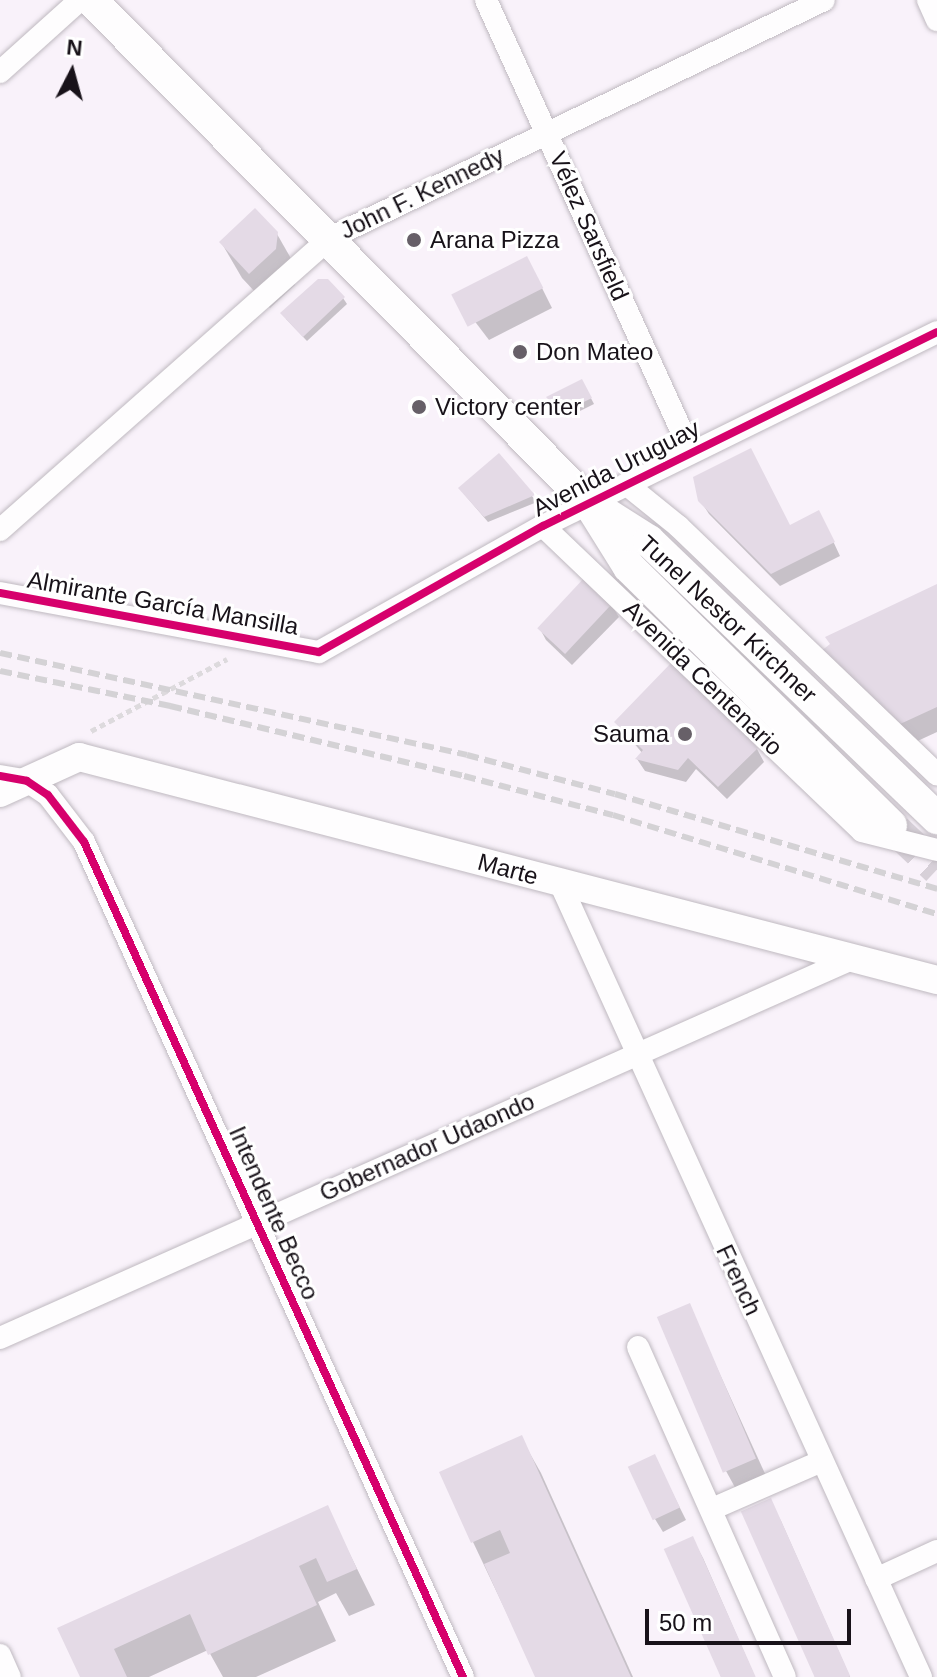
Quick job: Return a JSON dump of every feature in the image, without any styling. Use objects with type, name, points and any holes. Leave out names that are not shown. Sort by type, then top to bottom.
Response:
[{"type":"main road","points":[[91,0],[589,503]]},
{"type":"main road","name":"Tunel Nestor Kirchner","points":[[589,503],[649,541],[937,818]]},
{"type":"main road","name":"Tunel Nestor Kirchner","points":[[589,503],[629,567],[876,828]]},
{"type":"street","points":[[0,72],[80,0]]},
{"type":"street","name":"Vélez Sarsfield","points":[[486,0],[691,452]]},
{"type":"street","name":"John F. Kennedy","points":[[0,530],[330,238],[824,0]]},
{"type":"street","points":[[928,0],[937,20]]},
{"type":"street","name":"Avenida Uruguay","points":[[319,652],[543,526],[937,332]]},
{"type":"street","points":[[626,484],[678,526],[937,774]]},
{"type":"street","name":"Avenida Centenario","points":[[543,526],[876,828]]},
{"type":"street","name":"Almirante García Mansilla","points":[[0,593],[319,652]]},
{"type":"street","points":[[0,793],[13,778],[79,757]]},
{"type":"street","name":"Marte","points":[[79,757],[937,980]]},
{"type":"street","name":"Intendente Becco","points":[[13,778],[48,795],[84,842],[463,1677]]},
{"type":"street","points":[[876,828],[937,850]]},
{"type":"street","name":"French","points":[[560,883],[635,1054],[921,1677]]},
{"type":"street","name":"Gobernador Udaondo","points":[[0,1338],[854,958]]},
{"type":"street","points":[[638,1347],[785,1677]]},
{"type":"street","points":[[712,1509],[822,1461]]},
{"type":"street","points":[[876,1579],[937,1551]]},
{"type":"street","points":[[0,1655],[10,1677]]},
{"type":"path","points":[[79,757],[89,733],[260,641]]},
{"type":"building","points":[[255,208],[278,232],[276,249],[249,274],[219,242]]},
{"type":"building","points":[[527,256],[543,288],[468,327],[451,295]]},
{"type":"building","points":[[318,279],[328,279],[345,297],[303,337],[280,313]]},
{"type":"building","points":[[582,379],[592,398],[561,413],[546,397]]},
{"type":"building","points":[[751,448],[790,525],[819,510],[835,542],[771,574],[698,501],[693,477]]},
{"type":"building","points":[[499,453],[535,495],[484,517],[458,488]]},
{"type":"building","points":[[585,577],[613,603],[565,654],[537,628]]},
{"type":"building","points":[[937,584],[937,707],[898,725],[820,652],[830,644],[825,637]]},
{"type":"building","points":[[671,663],[758,748],[718,787],[688,758],[678,770],[635,759],[643,750],[614,722]]},
{"type":"building","points":[[690,1303],[756,1459],[723,1473],[657,1317]]},
{"type":"building","points":[[522,1435],[631,1677],[535,1677],[484,1564],[510,1553],[500,1530],[471,1543],[439,1472]]},
{"type":"building","points":[[655,1454],[680,1507],[653,1520],[628,1467]]},
{"type":"building","points":[[771,1498],[850,1676],[815,1677],[741,1511]]},
{"type":"building","points":[[328,1505],[357,1569],[327,1582],[316,1558],[299,1566],[317,1605],[208,1655],[190,1614],[114,1649],[127,1677],[80,1677],[57,1628]]},
{"type":"building","points":[[693,1536],[756,1677],[721,1677],[664,1549]]},
{"type":"tunnel","points":[[896,830],[937,869]]},
{"type":"railway","points":[[0,653],[467,755],[615,794],[937,889]]},
{"type":"railway","points":[[0,671],[170,706],[464,776],[613,815],[937,914]]},
{"type":"cycle path","points":[[0,593],[319,652],[543,526],[937,332]]},
{"type":"cycle path","points":[[0,776],[27,781],[48,795],[84,842],[463,1677]]},
{"type":"place","name":"Arana Pizza","points":[[414,240]]},
{"type":"place","name":"Don Mateo","points":[[520,352]]},
{"type":"place","name":"Victory center","points":[[419,407]]},
{"type":"place","name":"Sauma","points":[[685,734]]}]
